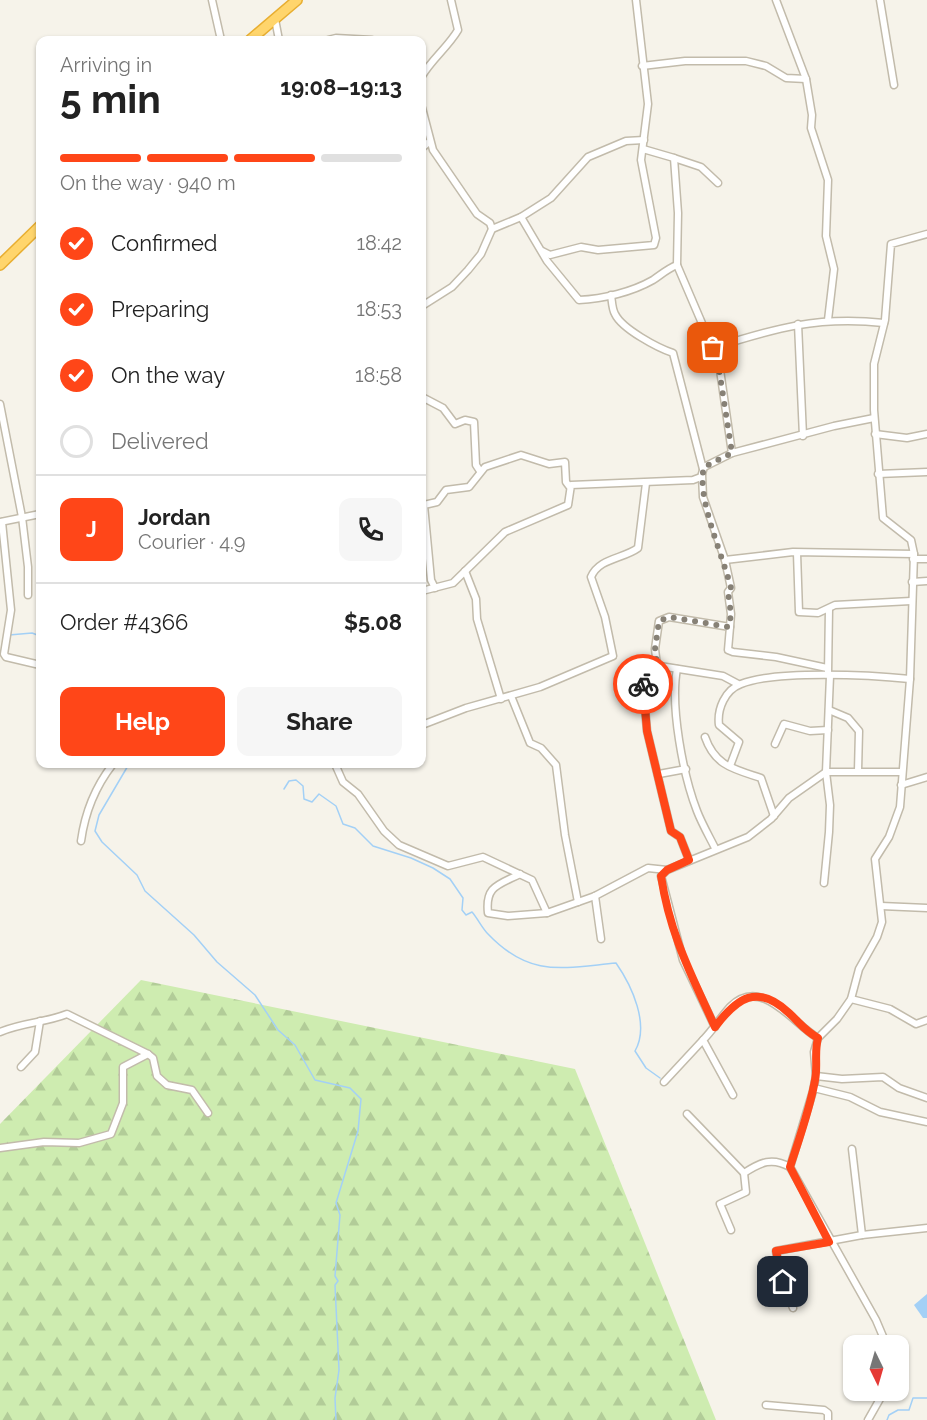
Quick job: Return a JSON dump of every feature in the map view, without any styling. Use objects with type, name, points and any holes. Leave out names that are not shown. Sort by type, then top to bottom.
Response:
[{"type":"highway","points":[[255,36],[297,0]]},
{"type":"highway","points":[[0,266],[36,230]]},
{"type":"street","points":[[212,0],[220,36]]},
{"type":"street","points":[[426,69],[431,60],[450,43],[458,30],[452,0]]},
{"type":"street","points":[[542,251],[550,255],[581,247],[598,250],[654,245],[656,238],[641,160],[648,104],[636,0]]},
{"type":"street","points":[[776,0],[806,79],[812,115],[811,128],[828,180],[826,236],[834,269],[828,320]]},
{"type":"street","points":[[880,0],[894,86]]},
{"type":"street","points":[[275,19],[278,36]]},
{"type":"street","points":[[642,66],[685,61],[746,62],[766,66],[786,78],[806,79]]},
{"type":"street","points":[[426,127],[429,142],[477,214],[490,223],[492,229],[481,254],[468,270],[452,287],[426,303]]},
{"type":"street","points":[[492,229],[521,217],[551,198],[588,157],[626,141],[644,140]]},
{"type":"street","points":[[643,149],[701,167],[718,183]]},
{"type":"street","points":[[674,159],[678,213],[677,265],[713,348],[720,372],[732,453]]},
{"type":"street","points":[[521,217],[542,251],[579,300],[611,295],[654,279],[664,270],[677,265]]},
{"type":"street","points":[[790,1167],[814,1088],[816,1076],[814,1052],[818,1038],[837,1019],[851,999],[859,969],[877,937],[882,922],[875,859],[889,837],[900,807],[910,679],[914,557],[911,540],[883,518],[874,418],[874,364],[884,323],[890,283],[891,244],[927,234]]},
{"type":"street","points":[[611,295],[615,315],[626,326],[656,347],[673,353],[702,472],[703,497],[725,560],[731,588],[728,592],[731,614],[729,650],[827,668]]},
{"type":"street","points":[[713,348],[798,324],[828,320],[884,323]]},
{"type":"street","points":[[798,324],[803,436]]},
{"type":"street","points":[[426,399],[443,408],[455,424],[465,420],[474,422],[476,465],[480,471]]},
{"type":"street","points":[[0,404],[22,517],[28,567],[28,595]]},
{"type":"street","points":[[569,486],[575,483],[646,483],[693,480],[732,453],[874,418]]},
{"type":"street","points":[[875,434],[907,438],[927,434]]},
{"type":"street","points":[[426,504],[437,502],[446,490],[469,487],[480,471],[492,464],[506,462],[521,455],[549,464],[565,462],[566,482],[569,486],[568,505],[505,532],[453,583],[426,590]]},
{"type":"street","points":[[878,474],[927,472]]},
{"type":"street","points":[[426,724],[540,687],[613,656],[605,617],[591,577],[597,568],[608,561],[638,548],[646,483]]},
{"type":"street","points":[[36,515],[1,522],[11,610],[4,654],[6,657],[36,664]]},
{"type":"street","points":[[426,533],[431,580],[435,588]]},
{"type":"street","points":[[725,560],[797,552],[927,559]]},
{"type":"street","points":[[797,552],[799,612],[818,613],[835,605],[911,601]]},
{"type":"street","points":[[465,571],[476,599],[477,619],[501,699]]},
{"type":"street","points":[[912,582],[927,581]]},
{"type":"street","points":[[824,883],[830,805],[826,772],[829,710],[827,668],[829,609]]},
{"type":"street","points":[[657,665],[656,636],[659,621],[663,619],[710,622],[729,627]]},
{"type":"street","points":[[689,860],[680,837],[671,831],[647,731],[641,663],[723,676],[738,684]]},
{"type":"street","points":[[677,669],[676,722],[697,810],[715,849]]},
{"type":"street","points":[[730,766],[739,742],[719,725],[718,716],[726,695],[738,684],[756,679],[829,676],[871,675],[910,679]]},
{"type":"street","points":[[511,696],[530,743],[541,748],[556,765],[565,835],[578,902]]},
{"type":"street","points":[[829,710],[848,718],[859,731],[858,771]]},
{"type":"street","points":[[776,744],[784,724],[810,731],[828,730]]},
{"type":"street","points":[[705,737],[710,753],[719,761],[761,778],[774,816]]},
{"type":"street","points":[[81,841],[85,817],[91,802],[111,768]]},
{"type":"street","points":[[337,768],[343,782],[358,794],[384,831],[399,845],[448,866],[483,857],[532,879],[547,913]]},
{"type":"street","points":[[659,774],[686,769]]},
{"type":"street","points":[[715,1027],[675,939],[661,876],[667,870],[689,860],[748,837],[774,816],[789,798],[826,772],[902,772]]},
{"type":"street","points":[[901,785],[927,777]]},
{"type":"street","points":[[520,874],[491,889],[487,900],[488,913],[508,916],[547,913],[595,896],[648,868],[667,870]]},
{"type":"street","points":[[595,896],[601,939]]},
{"type":"street","points":[[881,906],[927,909]]},
{"type":"street","points":[[664,1082],[736,1002],[747,997],[760,997],[778,1004],[791,1014],[803,1029],[818,1038]]},
{"type":"street","points":[[851,999],[890,1009],[916,1024],[927,1020]]},
{"type":"street","points":[[0,1032],[21,1023],[50,1020],[67,1014],[148,1054],[161,1081],[176,1089],[192,1089],[208,1113]]},
{"type":"street","points":[[21,1067],[35,1052],[40,1021]]},
{"type":"street","points":[[703,1040],[733,1095]]},
{"type":"street","points":[[0,1148],[44,1142],[79,1143],[111,1134],[123,1103],[123,1067],[148,1054]]},
{"type":"street","points":[[816,1076],[842,1079],[883,1077],[899,1088],[927,1098]]},
{"type":"street","points":[[814,1088],[850,1097],[880,1112],[927,1122]]},
{"type":"street","points":[[687,1114],[744,1173],[746,1192],[720,1204],[731,1230]]},
{"type":"street","points":[[852,1149],[862,1235]]},
{"type":"street","points":[[744,1173],[759,1163],[770,1160],[779,1161],[790,1167],[829,1242],[876,1320],[882,1335]]},
{"type":"street","points":[[793,1308],[779,1269],[776,1251],[862,1235],[927,1228]]},
{"type":"street","points":[[868,1420],[879,1401]]},
{"type":"street","points":[[766,1404],[824,1410],[828,1413],[828,1420]]},
{"type":"green space","points":[[141,980],[575,1069],[716,1420],[0,1420],[0,1124]]},
{"type":"water","points":[[927,1294],[927,1318],[923,1318],[914,1305]]},
{"type":"waterway","points":[[9,635],[36,634]]},
{"type":"waterway","points":[[127,768],[99,815],[95,831],[102,842],[137,875],[145,891],[194,935],[217,962],[255,995],[278,1030],[295,1045],[315,1080],[350,1088],[361,1099],[358,1131],[336,1203],[340,1215],[335,1276],[338,1281],[335,1285],[339,1370],[335,1398],[336,1420]]},
{"type":"waterway","points":[[284,789],[289,781],[296,780],[303,786],[304,799],[312,802],[319,794],[336,806],[343,824],[355,828],[373,846],[411,858],[450,879],[463,898],[462,910],[466,915],[472,912],[488,934],[518,958],[533,964],[563,968],[616,963],[633,994],[640,1018],[641,1030],[635,1051],[646,1068],[660,1078]]},
{"type":"waterway","points":[[887,1420],[889,1415],[898,1410],[909,1410],[913,1398],[927,1398]]},
{"type":"way so far","points":[[643,684],[641,663],[657,665],[655,649],[659,621],[669,617],[685,621],[710,622],[729,627],[731,614],[728,592],[731,588],[725,560],[703,497],[704,467],[732,453],[718,363],[713,348]]},
{"type":"route","points":[[643,684],[647,731],[671,831],[680,837],[689,860],[667,870],[661,876],[663,892],[683,960],[715,1027],[736,1002],[747,997],[760,997],[778,1004],[791,1014],[798,1025],[818,1038],[814,1052],[816,1076],[813,1091],[790,1167],[829,1242],[776,1251],[783,1282]]}]
